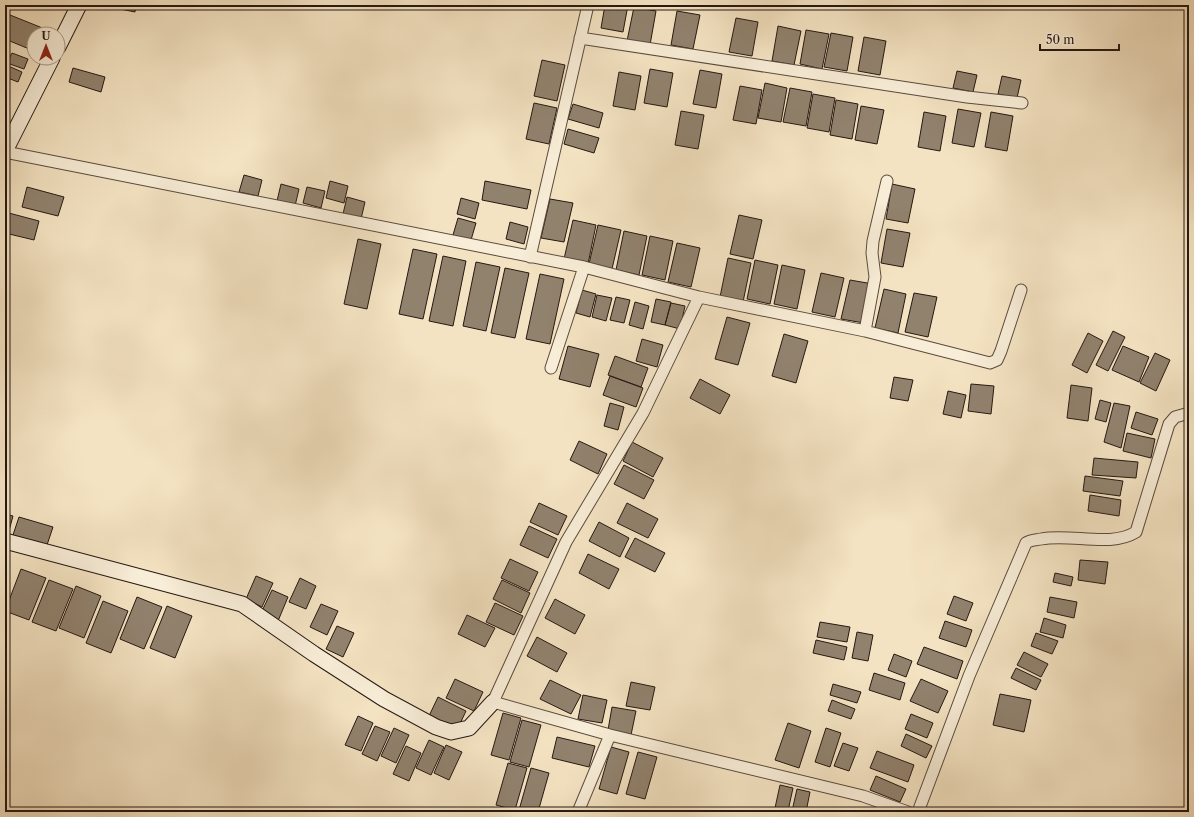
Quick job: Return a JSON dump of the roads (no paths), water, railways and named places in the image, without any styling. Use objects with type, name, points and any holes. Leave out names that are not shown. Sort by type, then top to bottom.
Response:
[{"type":"street","points":[[66,31],[79,5]]},
{"type":"street","points":[[530,257],[588,5]]},
{"type":"street","points":[[580,38],[967,97],[1022,103]]},
{"type":"street","points":[[48,66],[5,151],[584,267],[699,297],[865,331],[981,362],[994,362],[1001,351],[1021,290]]},
{"type":"street","points":[[865,331],[875,277],[872,253],[873,241],[887,181]]},
{"type":"street","points":[[551,368],[584,267]]},
{"type":"street","points":[[5,541],[242,604],[314,654],[384,699],[436,727],[451,732],[469,728],[493,702],[566,542],[643,413],[699,297]]},
{"type":"street","points":[[918,812],[969,676],[1028,541],[1046,538],[1117,540],[1136,532],[1169,424],[1175,417],[1189,413]]},
{"type":"street","points":[[493,702],[610,735],[863,796],[908,812]]},
{"type":"street","points":[[578,812],[610,735]]}]
